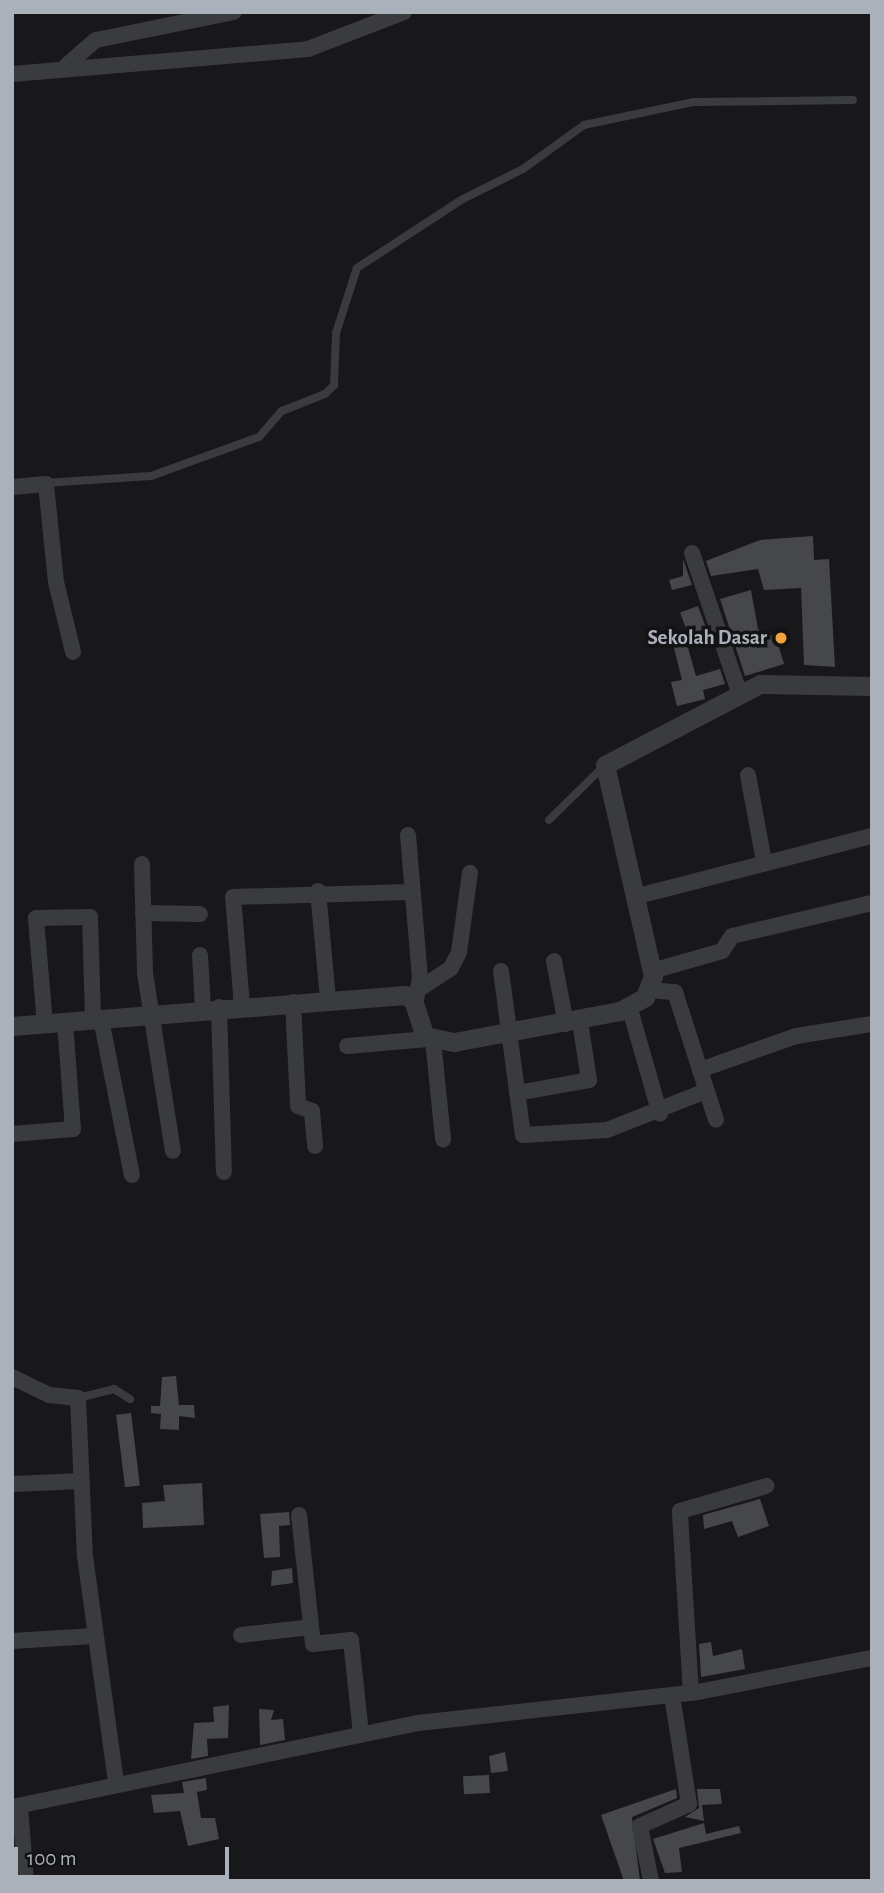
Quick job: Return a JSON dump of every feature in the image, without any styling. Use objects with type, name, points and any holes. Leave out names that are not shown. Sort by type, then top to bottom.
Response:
[{"type":"street","points":[[134,29],[135,12]]},
{"type":"street","points":[[67,65],[96,40],[134,29],[234,12]]},
{"type":"street","points":[[12,74],[67,65],[308,49],[401,13]]},
{"type":"street","points":[[12,487],[46,484],[56,582],[73,652]]},
{"type":"street","points":[[692,553],[738,692]]},
{"type":"street","points":[[651,980],[605,765],[738,692],[772,682],[872,686]]},
{"type":"street","points":[[748,775],[764,861]]},
{"type":"street","points":[[408,835],[417,997],[431,1040],[443,1139]]},
{"type":"street","points":[[634,897],[872,835]]},
{"type":"street","points":[[142,864],[143,913],[152,1015],[173,1151]]},
{"type":"street","points":[[12,1026],[328,998],[405,995],[417,997],[451,968],[458,951],[470,873]]},
{"type":"street","points":[[243,1006],[233,897],[318,891],[410,892]]},
{"type":"street","points":[[318,891],[328,998]]},
{"type":"street","points":[[347,1046],[510,1035],[573,1023],[629,1006],[651,980],[722,951],[732,936],[872,903]]},
{"type":"street","points":[[143,913],[200,914]]},
{"type":"street","points":[[45,1024],[36,918],[90,917],[97,1019],[132,1175]]},
{"type":"street","points":[[200,955],[211,1008],[225,1172]]},
{"type":"street","points":[[517,1093],[589,1080],[554,961]]},
{"type":"street","points":[[501,971],[523,1135],[602,1131],[660,1114],[706,1091]]},
{"type":"street","points":[[651,980],[675,992],[716,1120]]},
{"type":"street","points":[[293,1002],[298,1107],[312,1111],[315,1146]]},
{"type":"street","points":[[629,1006],[660,1114]]},
{"type":"street","points":[[12,1134],[74,1129],[65,1023]]},
{"type":"street","points":[[701,1070],[796,1036],[872,1024]]},
{"type":"street","points":[[12,1377],[49,1395],[78,1398],[81,1481],[94,1636],[116,1783]]},
{"type":"street","points":[[12,1484],[81,1481]]},
{"type":"street","points":[[691,1693],[680,1511],[766,1486]]},
{"type":"street","points":[[299,1515],[313,1644],[351,1640],[361,1734]]},
{"type":"street","points":[[241,1635],[311,1628]]},
{"type":"street","points":[[12,1641],[94,1636]]},
{"type":"street","points":[[26,1881],[16,1807],[116,1783],[361,1734],[691,1693],[872,1658]]},
{"type":"street","points":[[651,1881],[640,1826],[689,1804],[672,1695]]},
{"type":"lane","points":[[46,484],[151,476],[259,437],[282,411],[325,394],[334,385],[336,333],[357,268],[463,199],[523,169],[583,125],[693,102],[853,100]]},
{"type":"lane","points":[[549,820],[605,765]]},
{"type":"lane","points":[[78,1398],[114,1389],[130,1399]]},
{"type":"building","points":[[813,536],[814,560],[829,559],[835,667],[804,665],[801,588],[764,590],[758,569],[711,576],[706,561],[760,540]]},
{"type":"building","points":[[683,559],[692,585],[672,590],[669,580],[683,576]]},
{"type":"building","points":[[751,590],[758,629],[764,638],[775,634],[784,664],[745,676],[720,599]]},
{"type":"building","points":[[698,606],[709,636],[691,643],[680,612]]},
{"type":"building","points":[[685,637],[696,676],[720,669],[725,684],[703,690],[705,699],[677,706],[671,682],[682,680],[672,640]]},
{"type":"building","points":[[176,1376],[179,1405],[194,1405],[195,1418],[179,1416],[179,1430],[160,1429],[161,1414],[151,1413],[151,1406],[160,1406],[162,1377]]},
{"type":"building","points":[[131,1413],[140,1485],[125,1487],[116,1415]]},
{"type":"building","points":[[202,1483],[204,1525],[143,1528],[142,1503],[165,1501],[163,1485]]},
{"type":"building","points":[[760,1499],[769,1526],[738,1537],[732,1521],[704,1529],[703,1515]]},
{"type":"building","points":[[289,1512],[290,1525],[279,1526],[280,1557],[264,1558],[260,1514]]},
{"type":"building","points":[[292,1568],[293,1583],[271,1586],[272,1571]]},
{"type":"building","points":[[711,1642],[713,1656],[742,1649],[745,1669],[701,1677],[699,1644]]},
{"type":"building","points":[[229,1705],[228,1738],[207,1739],[208,1756],[191,1759],[194,1723],[214,1722],[213,1707]]},
{"type":"building","points":[[259,1709],[274,1710],[271,1720],[283,1719],[285,1740],[260,1745]]},
{"type":"building","points":[[505,1752],[508,1771],[491,1773],[489,1756]]},
{"type":"building","points":[[489,1775],[490,1793],[464,1794],[463,1776]]},
{"type":"building","points":[[206,1778],[207,1790],[197,1792],[201,1818],[215,1818],[219,1839],[188,1846],[180,1811],[154,1813],[151,1795],[184,1793],[182,1782]]},
{"type":"building","points":[[676,1789],[677,1798],[632,1817],[640,1881],[624,1881],[601,1815]]},
{"type":"building","points":[[697,1789],[720,1789],[722,1804],[702,1805],[704,1821],[685,1817],[699,1808]]},
{"type":"building","points":[[704,1823],[706,1834],[739,1826],[741,1833],[679,1848],[682,1872],[665,1873],[653,1839]]},
{"type":"place","name":"Sekolah Dasar","points":[[781,638]]}]
